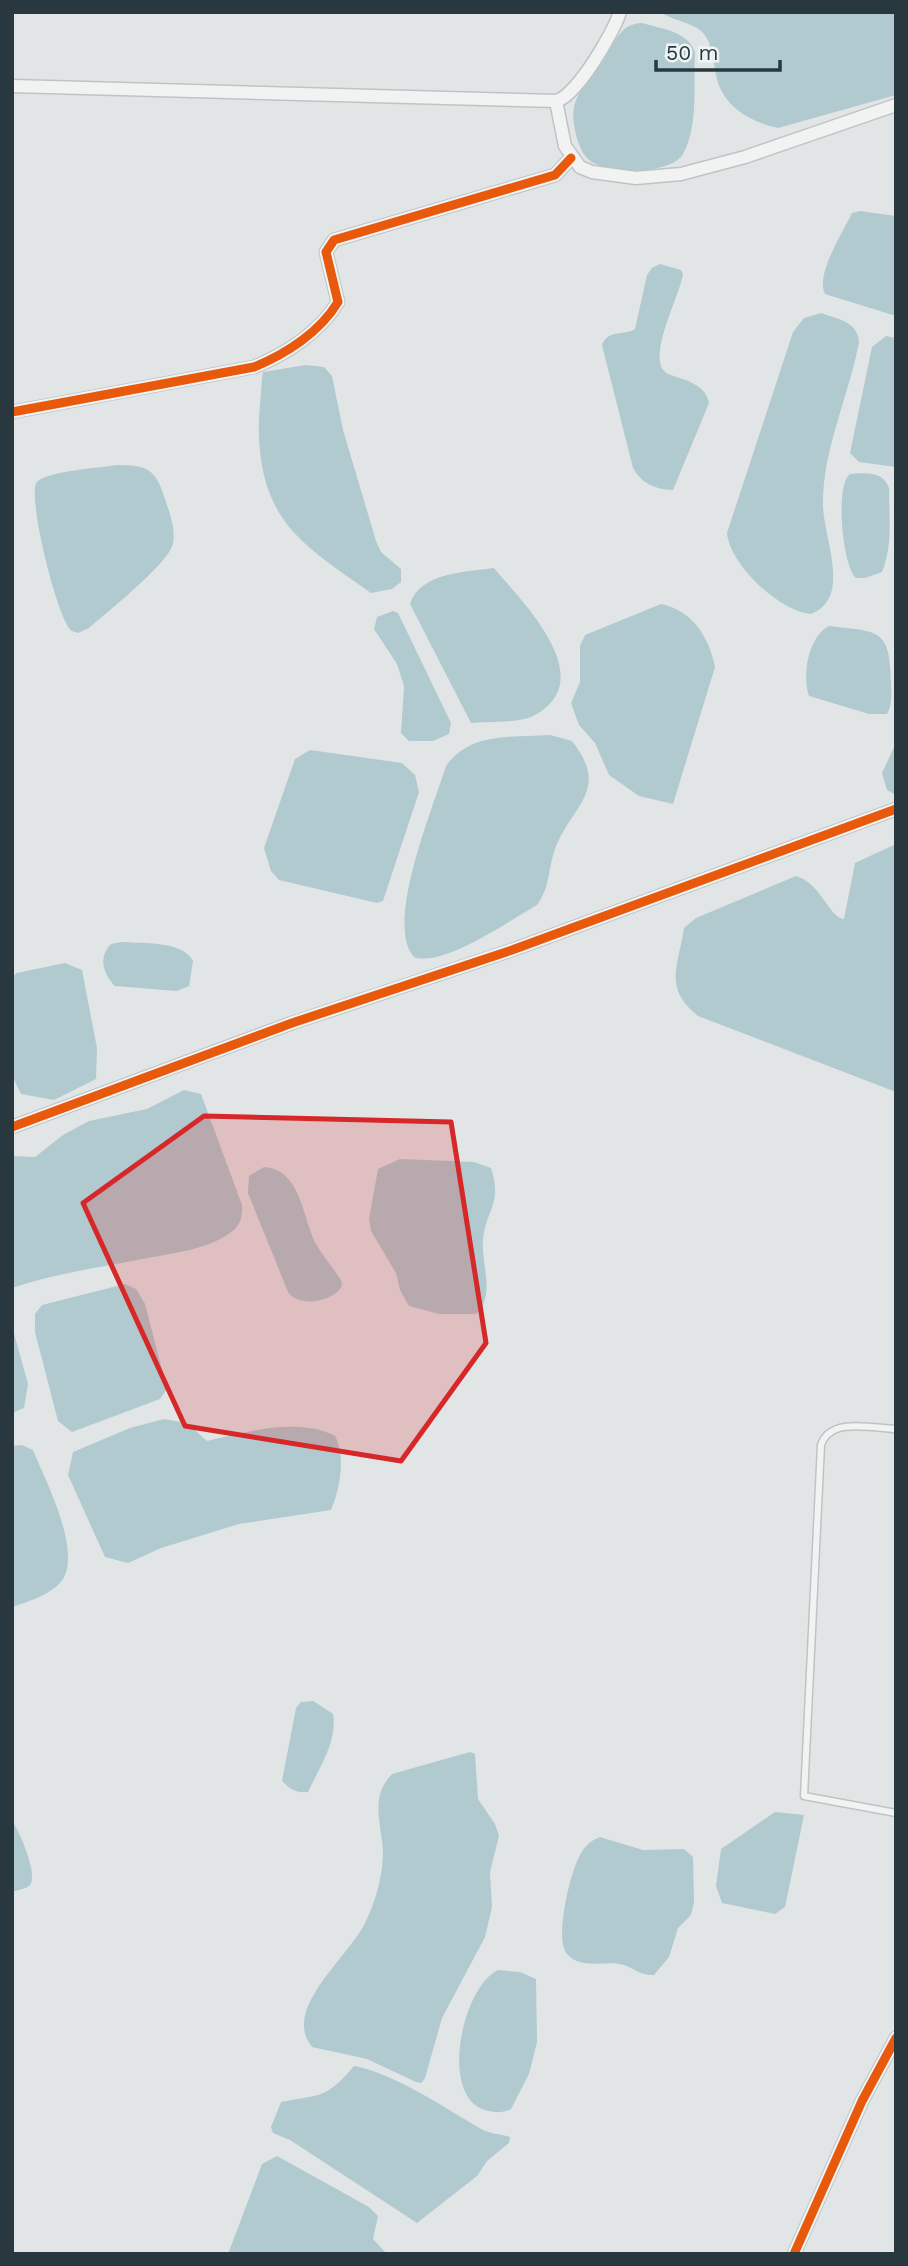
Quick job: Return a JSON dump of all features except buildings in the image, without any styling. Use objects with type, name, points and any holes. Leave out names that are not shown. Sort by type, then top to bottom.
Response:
[{"type":"street","points":[[12,86],[556,101],[568,96],[577,84],[609,37],[620,12]]},
{"type":"street","points":[[556,101],[565,146],[580,167],[592,172],[636,178],[669,176],[744,157],[896,105]]},
{"type":"street","points":[[12,412],[254,367],[273,359],[328,319],[338,302],[326,252],[334,240],[555,175],[571,158]]},
{"type":"street","points":[[12,1127],[292,1023],[512,950],[896,809]]},
{"type":"street","points":[[794,2254],[862,2101],[896,2038]]},
{"type":"lane","points":[[896,1429],[838,1427],[826,1434],[821,1445],[804,1796],[896,1813]]},
{"type":"highlighted area","points":[[204,1116],[451,1122],[486,1343],[401,1461],[185,1426],[83,1203]]},
{"type":"water","points":[[660,12],[896,12],[896,95],[778,128],[757,122],[739,111],[724,96],[716,75],[711,48],[704,34],[695,27]]},
{"type":"water","points":[[642,23],[681,35],[695,53],[694,105],[688,143],[676,161],[665,166],[637,170],[608,168],[596,164],[584,154],[574,124],[575,103],[623,30]]},
{"type":"water","points":[[860,211],[896,216],[896,316],[825,294],[824,276],[831,254],[852,213]]},
{"type":"water","points":[[660,264],[681,270],[683,274],[661,345],[660,359],[663,369],[700,388],[709,403],[673,490],[650,485],[633,468],[602,345],[612,335],[635,329],[647,275],[652,268]]},
{"type":"water","points":[[821,313],[851,326],[858,335],[859,342],[831,444],[824,485],[824,520],[833,567],[833,582],[830,595],[823,606],[811,614],[785,605],[758,584],[737,559],[727,533],[793,332],[804,318]]},
{"type":"water","points":[[886,336],[896,338],[896,467],[859,462],[850,453],[872,347]]},
{"type":"water","points":[[306,365],[324,367],[332,376],[343,430],[376,541],[381,552],[401,569],[401,582],[392,589],[371,593],[327,562],[293,531],[269,493],[262,468],[259,438],[263,372]]},
{"type":"water","points":[[116,465],[142,467],[157,479],[172,520],[173,544],[169,553],[136,588],[89,628],[78,633],[72,631],[66,623],[45,558],[36,509],[37,482],[51,475]]},
{"type":"water","points":[[850,474],[878,476],[883,478],[889,488],[888,551],[882,572],[865,578],[856,578],[851,570],[844,542],[843,493],[845,481]]},
{"type":"water","points":[[494,568],[522,600],[550,640],[558,661],[560,681],[553,699],[535,715],[512,721],[471,723],[410,604],[415,593],[434,580],[446,575]]},
{"type":"water","points":[[661,604],[682,612],[697,627],[708,645],[715,667],[673,804],[639,796],[609,775],[595,743],[579,725],[571,703],[580,682],[580,646],[585,635]]},
{"type":"water","points":[[393,611],[398,613],[451,723],[449,734],[433,741],[409,741],[401,733],[404,686],[397,664],[374,629],[377,617]]},
{"type":"water","points":[[829,626],[869,632],[884,641],[888,650],[891,681],[891,702],[887,714],[869,714],[809,696],[806,678],[808,657],[816,639]]},
{"type":"water","points":[[550,735],[572,741],[583,758],[588,773],[588,785],[585,797],[555,849],[541,899],[537,905],[459,949],[427,959],[414,957],[406,941],[408,893],[414,864],[446,766],[467,747],[493,738]]},
{"type":"water","points":[[896,743],[896,795],[887,790],[882,773]]},
{"type":"water","points":[[310,750],[402,763],[415,775],[419,792],[383,901],[377,903],[279,880],[271,871],[264,848],[295,759]]},
{"type":"water","points":[[896,844],[896,1092],[698,1016],[687,1006],[677,986],[677,966],[684,928],[696,918],[796,876],[812,886],[834,913],[844,919],[855,863]]},
{"type":"water","points":[[111,944],[161,944],[188,954],[193,961],[189,986],[177,991],[115,986],[107,976],[103,960]]},
{"type":"water","points":[[65,963],[82,970],[97,1048],[96,1079],[54,1100],[21,1094],[12,1075],[12,977],[17,973]]},
{"type":"water","points":[[184,1090],[201,1094],[242,1205],[241,1217],[236,1227],[212,1243],[190,1250],[63,1274],[12,1288],[12,1156],[35,1157],[63,1135],[89,1121],[147,1109]]},
{"type":"water","points":[[400,1159],[474,1162],[491,1168],[495,1191],[483,1241],[486,1289],[482,1307],[476,1314],[439,1314],[409,1306],[400,1290],[396,1273],[371,1231],[369,1219],[378,1169]]},
{"type":"water","points":[[264,1167],[286,1176],[299,1196],[316,1244],[341,1280],[342,1286],[331,1296],[308,1301],[293,1297],[288,1292],[248,1193],[249,1176]]},
{"type":"water","points":[[125,1284],[136,1289],[145,1304],[167,1389],[160,1399],[72,1432],[58,1421],[35,1332],[35,1314],[42,1305]]},
{"type":"water","points":[[12,1326],[28,1384],[24,1408],[12,1413]]},
{"type":"water","points":[[164,1419],[187,1423],[207,1441],[255,1430],[289,1427],[321,1430],[335,1436],[341,1463],[337,1492],[331,1510],[239,1524],[161,1548],[128,1563],[105,1557],[68,1475],[73,1452],[130,1428]]},
{"type":"water","points":[[22,1445],[33,1450],[46,1480],[66,1537],[68,1555],[67,1570],[60,1583],[38,1598],[12,1607],[12,1446]]},
{"type":"water","points":[[313,1701],[333,1714],[333,1734],[308,1792],[300,1792],[291,1789],[282,1781],[296,1708],[301,1702]]},
{"type":"water","points":[[470,1752],[475,1754],[478,1799],[495,1824],[499,1836],[490,1872],[492,1907],[485,1937],[442,2018],[425,2078],[421,2083],[416,2082],[367,2059],[312,2047],[305,2032],[305,2017],[311,2000],[320,1984],[357,1937],[377,1890],[383,1855],[378,1813],[380,1793],[385,1783],[392,1774]]},
{"type":"water","points":[[775,1812],[804,1815],[785,1907],[775,1914],[722,1903],[716,1886],[721,1849]]},
{"type":"water","points":[[12,1820],[27,1854],[32,1881],[29,1886],[12,1892]]},
{"type":"water","points":[[600,1837],[643,1850],[684,1849],[693,1857],[694,1903],[691,1915],[678,1928],[669,1957],[654,1975],[624,1965],[580,1962],[567,1954],[563,1946],[563,1918],[578,1858],[591,1842]]},
{"type":"water","points":[[498,1970],[520,1972],[536,1979],[537,2042],[529,2074],[511,2109],[492,2112],[471,2100],[462,2084],[459,2063],[466,2017],[485,1980]]},
{"type":"water","points":[[354,2066],[402,2084],[483,2130],[510,2137],[509,2143],[487,2161],[477,2176],[417,2223],[290,2140],[273,2133],[271,2127],[281,2102],[322,2094],[336,2085]]},
{"type":"water","points":[[277,2156],[369,2207],[378,2216],[373,2239],[387,2254],[228,2254],[262,2164]]},
{"type":"cycle path","points":[[12,412],[254,367],[266,362],[290,349],[312,332],[338,302],[326,252],[334,240],[555,175],[571,158]]},
{"type":"cycle path","points":[[12,1127],[292,1023],[512,950],[896,809]]},
{"type":"cycle path","points":[[794,2254],[862,2101],[896,2038]]}]
